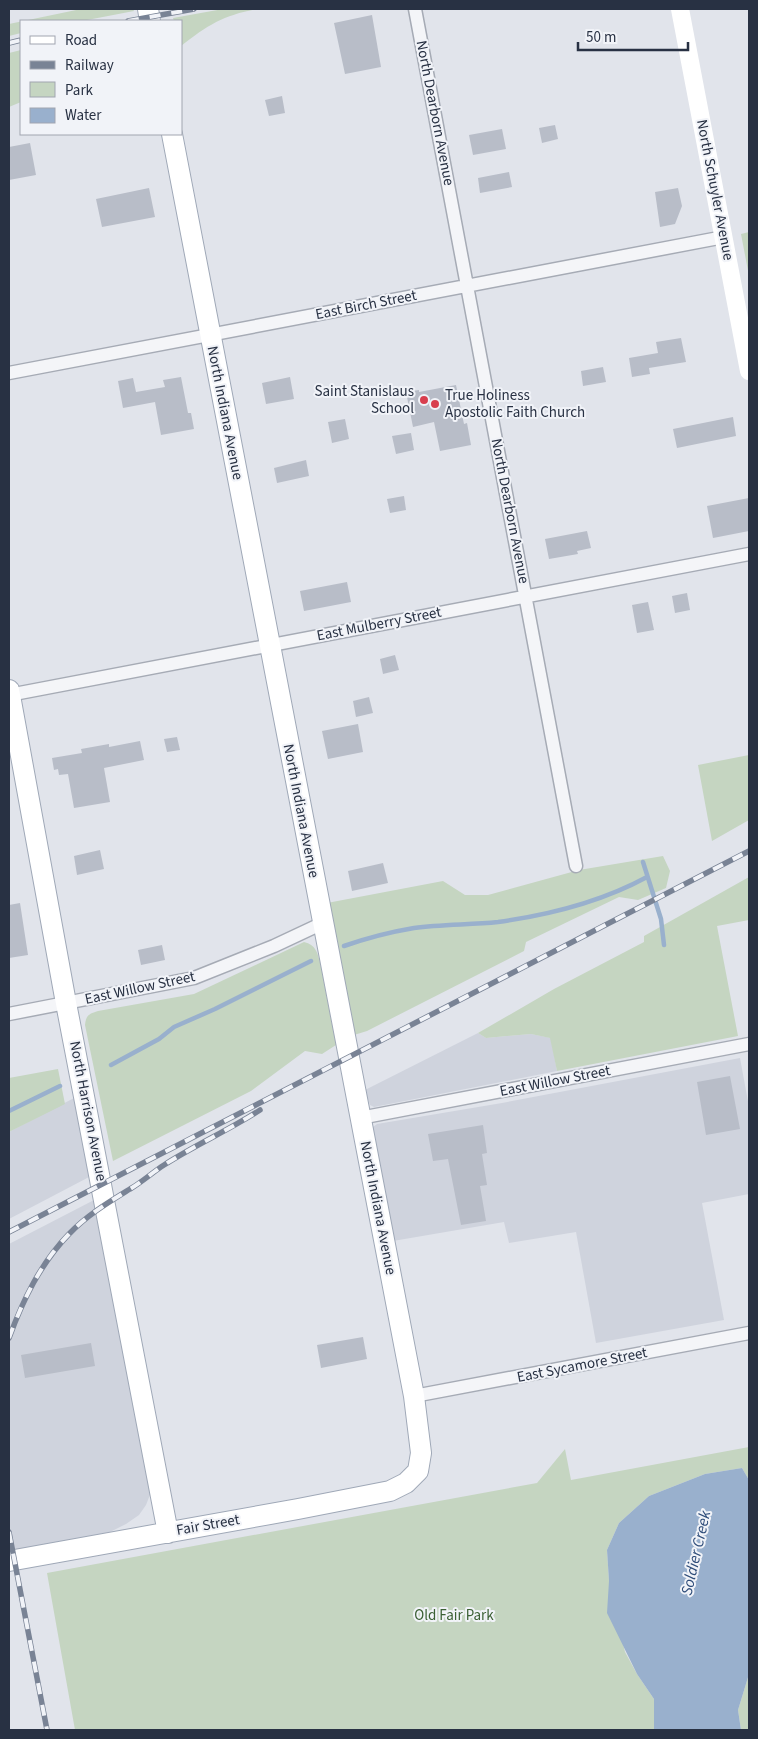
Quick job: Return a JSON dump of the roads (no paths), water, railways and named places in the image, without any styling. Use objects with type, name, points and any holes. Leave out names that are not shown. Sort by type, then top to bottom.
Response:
[{"type":"main road","name":"North Indiana Avenue","points":[[172,135],[414,1396],[421,1453],[418,1471],[406,1483]]},
{"type":"main road","name":"North Harrison Avenue","points":[[9,693],[66,1003],[168,1532]]},
{"type":"main road","name":"Fair Street","points":[[9,1561],[390,1490],[406,1483]]},
{"type":"street","name":"North Dearborn Avenue","points":[[415,9],[576,866]]},
{"type":"street","name":"North Schuyler Avenue","points":[[680,9],[749,371]]},
{"type":"street","name":"East Birch Street","points":[[9,373],[724,236]]},
{"type":"street","name":"East Mulberry Street","points":[[9,693],[270,646],[749,554]]},
{"type":"street","name":"East Willow Street","points":[[9,1014],[194,978],[274,946],[323,923]]},
{"type":"street","name":"East Willow Street","points":[[360,1118],[749,1044]]},
{"type":"street","name":"East Sycamore Street","points":[[414,1396],[749,1333]]},
{"type":"water","points":[[742,1468],[749,1480],[749,1674],[738,1710],[741,1730],[654,1730],[654,1699],[637,1674],[607,1613],[609,1581],[607,1550],[619,1523],[649,1496],[705,1474]]},
{"type":"waterway","name":"Soldier Creek","points":[[643,862],[661,919],[664,945]]},
{"type":"waterway","points":[[344,946],[396,931],[414,928],[498,922],[536,916],[611,894],[647,877]]},
{"type":"waterway","points":[[111,1065],[159,1039],[174,1027],[215,1009],[311,961]]},
{"type":"waterway","points":[[9,1111],[60,1086]]},
{"type":"railway","points":[[134,20],[194,9]]},
{"type":"railway","points":[[9,43],[20,40]]},
{"type":"railway","points":[[9,1232],[749,851]]},
{"type":"railway","points":[[9,1338],[33,1283],[49,1258],[76,1227],[98,1209],[164,1165],[260,1110]]},
{"type":"railway","points":[[9,1532],[47,1730]]},
{"type":"place","name":"Saint Stanislaus School","points":[[424,400]]},
{"type":"place","name":"True Holiness Apostolic Faith Church","points":[[435,404]]},
{"type":"park label","name":"Old Fair Park","points":[[454,1615]]}]
